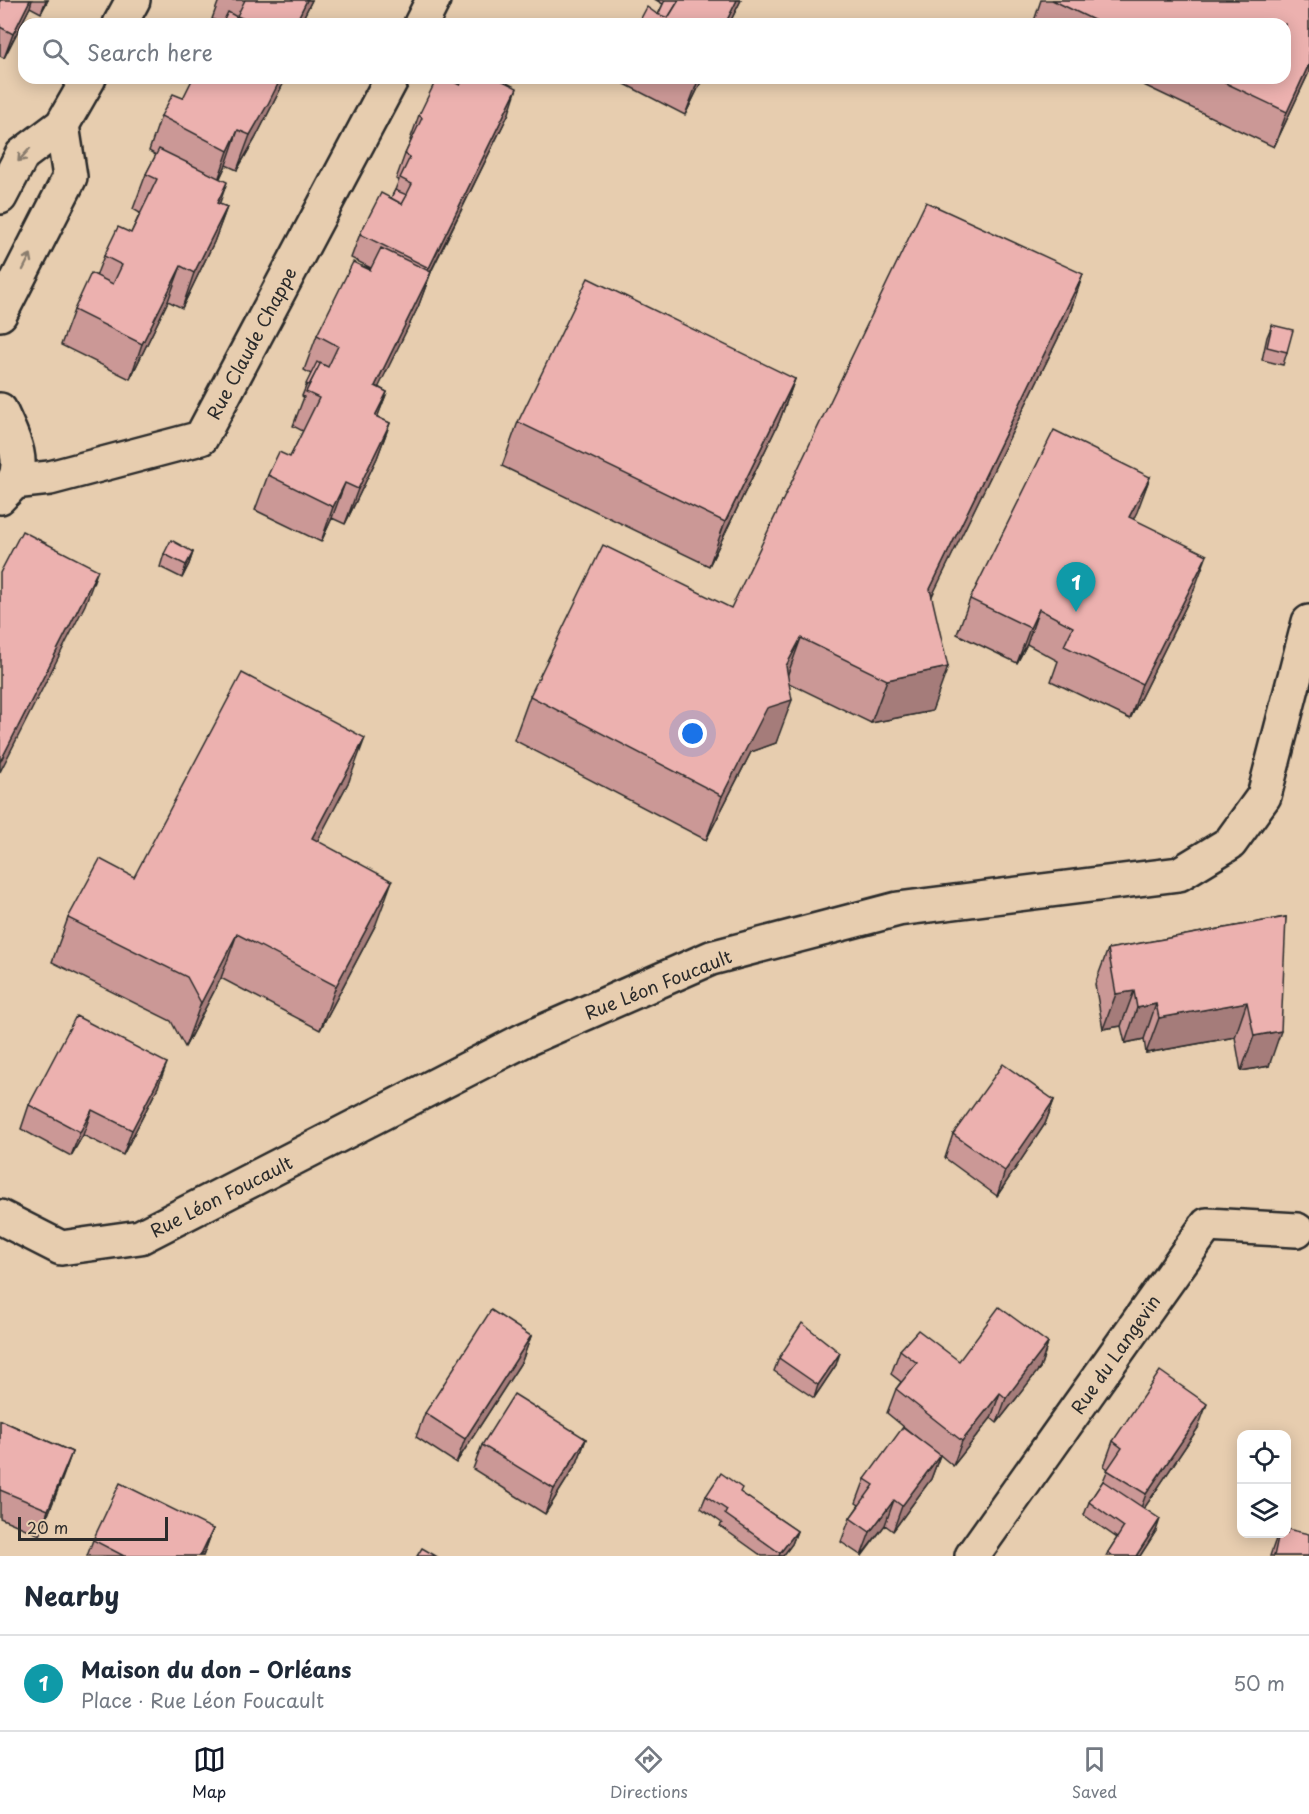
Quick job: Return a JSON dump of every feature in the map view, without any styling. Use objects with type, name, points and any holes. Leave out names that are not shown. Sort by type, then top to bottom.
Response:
[{"type":"street","points":[[123,18],[133,0]]},
{"type":"street","points":[[424,18],[434,0]]},
{"type":"street","points":[[0,197],[22,154],[63,125],[86,84]]},
{"type":"street","name":"Rue Claude Chappe","points":[[7,489],[201,438],[389,84]]},
{"type":"street","points":[[0,314],[70,177],[63,125]]},
{"type":"street","points":[[0,410],[17,450],[18,464],[7,489]]},
{"type":"street","name":"Rue Léon Foucault","points":[[0,1217],[61,1248],[140,1237],[524,1040],[711,958],[898,909],[1179,874],[1230,843],[1264,796],[1309,622]]},
{"type":"street","name":"Rue du Langevin","points":[[972,1556],[1207,1226],[1297,1230]]},
{"type":"building","points":[[0,0],[30,0],[21,18],[18,18],[13,34],[0,27]]},
{"type":"building","points":[[245,0],[307,0],[298,18],[242,18],[237,16]]},
{"type":"building","points":[[665,0],[679,0],[668,18],[658,15]]},
{"type":"building","points":[[679,0],[737,0],[728,18],[668,18]]},
{"type":"building","points":[[1052,0],[1309,0],[1309,64],[1287,112],[1228,84],[1291,84],[1291,18],[1090,18]]},
{"type":"building","points":[[647,7],[668,18],[641,18]]},
{"type":"building","points":[[228,12],[237,17],[237,18],[225,18]]},
{"type":"building","points":[[190,84],[278,84],[250,135],[238,130],[228,151],[161,116],[173,94],[183,98]]},
{"type":"building","points":[[434,84],[509,84],[517,88],[429,268],[360,234],[381,193],[402,204],[412,184],[400,178],[410,157],[405,154],[422,118],[419,115]]},
{"type":"building","points":[[159,149],[227,182],[217,203],[227,207],[194,273],[181,266],[142,344],[74,310],[91,273],[113,284],[122,265],[104,256],[118,227],[131,233],[157,179],[146,174]]},
{"type":"building","points":[[395,190],[407,195],[402,204],[391,198]]},
{"type":"building","points":[[926,202],[1083,274],[930,589],[948,667],[887,680],[801,638],[786,666],[792,700],[767,708],[722,796],[530,696],[603,545],[731,608]]},
{"type":"building","points":[[381,248],[431,272],[375,386],[387,392],[375,416],[390,423],[358,489],[345,483],[333,507],[268,475],[279,452],[290,457],[319,398],[306,392],[320,363],[328,367],[338,346],[317,335],[353,262],[370,270]]},
{"type":"building","points":[[588,278],[795,379],[725,522],[518,422]]},
{"type":"building","points":[[1272,325],[1293,330],[1287,352],[1267,347]]},
{"type":"building","points":[[317,362],[320,364],[309,385],[306,384]]},
{"type":"building","points":[[1054,430],[1150,477],[1129,517],[1207,555],[1142,684],[1064,646],[1073,627],[1039,609],[1030,628],[970,599]]},
{"type":"building","points":[[22,531],[98,570],[0,762],[0,573]]},
{"type":"building","points":[[171,540],[193,552],[186,565],[164,554]]},
{"type":"building","points":[[242,673],[365,738],[312,838],[392,881],[336,986],[237,934],[201,1003],[187,977],[68,918],[100,859],[134,877]]},
{"type":"building","points":[[1286,917],[1281,1031],[1254,1036],[1247,1002],[1159,1018],[1156,1004],[1137,1008],[1134,991],[1116,994],[1108,949]]},
{"type":"building","points":[[76,1016],[167,1063],[132,1130],[92,1110],[80,1132],[29,1105]]},
{"type":"building","points":[[1003,1064],[1054,1100],[1005,1171],[953,1134]]},
{"type":"building","points":[[999,1307],[1048,1343],[1006,1398],[1000,1393],[962,1441],[896,1389],[917,1363],[900,1350],[918,1330],[959,1361]]},
{"type":"building","points":[[491,1310],[531,1336],[465,1439],[425,1413]]},
{"type":"building","points":[[802,1323],[840,1353],[818,1385],[779,1358]]},
{"type":"building","points":[[1160,1371],[1207,1404],[1146,1494],[1107,1470],[1122,1448],[1113,1441]]},
{"type":"building","points":[[514,1394],[586,1439],[554,1489],[482,1445]]},
{"type":"building","points":[[0,1420],[72,1452],[48,1510],[0,1490]]},
{"type":"building","points":[[903,1427],[940,1455],[902,1506],[894,1500],[870,1532],[850,1518],[874,1485],[865,1479]]},
{"type":"building","points":[[721,1473],[742,1488],[740,1492],[797,1531],[780,1553],[725,1514],[727,1510],[706,1496]]},
{"type":"building","points":[[1103,1481],[1160,1519],[1136,1556],[1113,1556],[1108,1552],[1124,1527],[1089,1502]]},
{"type":"building","points":[[120,1483],[213,1529],[200,1556],[124,1556],[93,1540]]},
{"type":"building","points":[[1291,1530],[1309,1534],[1309,1556],[1274,1556],[1278,1538],[1291,1538]]},
{"type":"building","points":[[422,1548],[436,1556],[417,1556]]},
{"type":"place","name":"Maison du don – Orléans","points":[[1076,612]]}]
